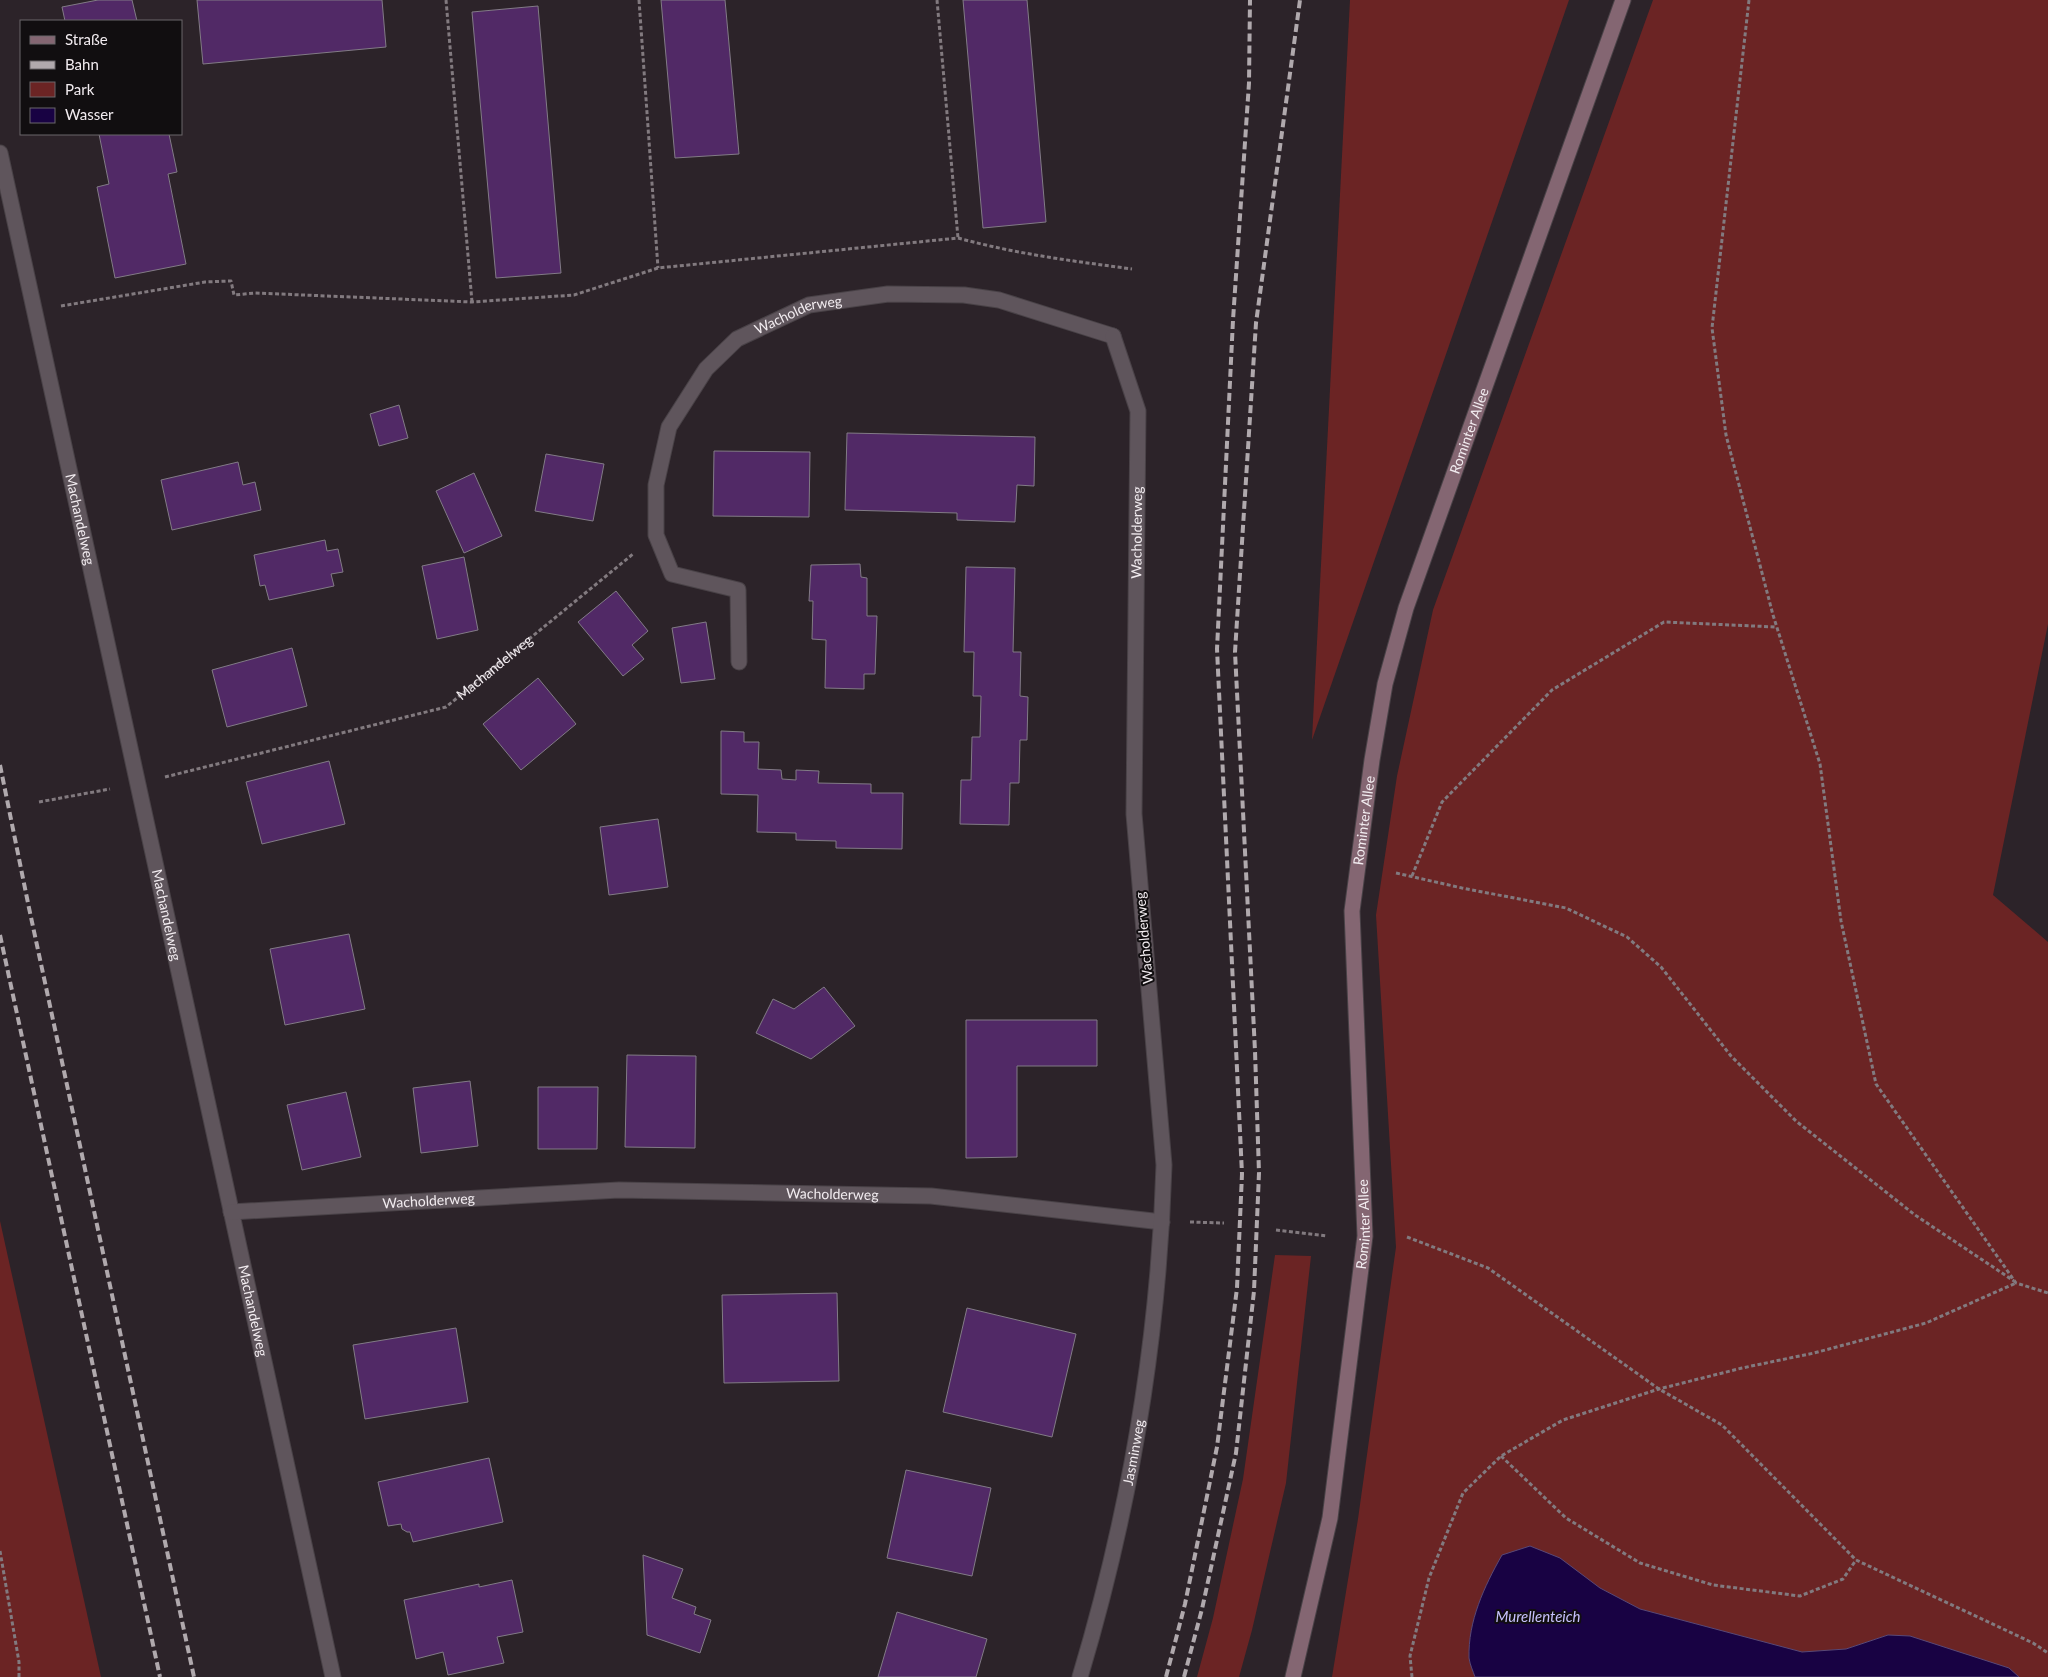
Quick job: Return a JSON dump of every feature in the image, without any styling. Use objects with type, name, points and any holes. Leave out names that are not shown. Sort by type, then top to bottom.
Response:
[{"type":"street","name":"Rominter Allee","points":[[1293,1677],[1330,1518],[1365,1236],[1352,911],[1372,760],[1385,684],[1406,608],[1623,0]]},
{"type":"street","name":"Machandelweg","points":[[0,152],[333,1677]]},
{"type":"street","name":"Wacholderweg","points":[[230,1212],[619,1190],[931,1196],[1162,1222],[1164,1165],[1134,814],[1138,411],[1113,336],[998,300],[964,295],[888,294],[809,305],[737,339],[706,369],[691,391],[669,427],[656,485],[656,535]]},
{"type":"street","points":[[656,535],[672,574],[738,590],[739,662]]},
{"type":"street","name":"Jasminweg","points":[[1080,1677],[1115,1543],[1139,1427],[1155,1313],[1162,1222]]},
{"type":"path","points":[[446,0],[472,302]]},
{"type":"path","points":[[639,0],[658,268]]},
{"type":"path","points":[[937,0],[958,238]]},
{"type":"path","points":[[1749,0],[1712,328],[1726,435],[1776,627],[1820,764],[1841,922],[1876,1084],[2016,1283]]},
{"type":"path","points":[[90,301],[205,282],[231,281],[234,295],[255,293],[472,302],[574,295],[658,268],[958,238],[1001,250],[1132,269]]},
{"type":"path","name":"Machandelweg","points":[[39,802],[138,784],[446,707],[656,535]]},
{"type":"path","points":[[1412,876],[1442,802],[1552,690],[1664,622],[1776,627]]},
{"type":"path","points":[[1396,873],[1566,908],[1628,937],[1661,968],[1731,1056],[1796,1122],[1915,1215],[2016,1283],[2048,1293]]},
{"type":"path","points":[[1162,1222],[1224,1223]]},
{"type":"path","points":[[1276,1230],[1327,1236]]},
{"type":"path","points":[[1407,1237],[1488,1268],[1659,1389],[1722,1425],[1856,1560],[2033,1643],[2048,1652]]},
{"type":"path","points":[[1412,1677],[1410,1656],[1429,1578],[1456,1510],[1463,1493],[1501,1456],[1563,1420],[1659,1389],[1742,1368],[1814,1353],[1926,1323],[2016,1283]]},
{"type":"path","points":[[1501,1456],[1566,1518],[1640,1563],[1713,1585],[1800,1596],[1843,1579],[1856,1560]]},
{"type":"path","points":[[0,1550],[19,1662],[19,1677]]},
{"type":"green space","points":[[1350,0],[1569,0],[1312,740]]},
{"type":"green space","points":[[1653,0],[2048,0],[2048,624],[1993,895],[2048,942],[2048,1677],[2019,1677],[2009,1668],[1888,1635],[1846,1649],[1802,1652],[1640,1609],[1600,1588],[1469,1660],[1475,1677],[1332,1677],[1358,1519],[1396,1247],[1376,915],[1397,776],[1433,610]]},
{"type":"green space","points":[[0,1221],[101,1677],[0,1677]]},
{"type":"green space","points":[[1275,1255],[1311,1256],[1286,1483],[1252,1630],[1239,1677],[1197,1677],[1213,1618],[1243,1479]]},
{"type":"water","name":"Murellenteich","points":[[1530,1546],[1560,1558],[1600,1588],[1640,1609],[1802,1652],[1846,1649],[1888,1635],[1910,1636],[2009,1668],[2019,1677],[1475,1677],[1469,1658],[1469,1644],[1474,1618],[1483,1592],[1502,1555]]},
{"type":"building","points":[[98,0],[132,0],[137,20],[65,20],[62,7]]},
{"type":"building","points":[[197,0],[382,0],[386,47],[203,64]]},
{"type":"building","points":[[661,0],[725,0],[739,154],[675,158]]},
{"type":"building","points":[[963,0],[1027,0],[1046,222],[983,228]]},
{"type":"building","points":[[538,6],[561,273],[496,278],[472,12]]},
{"type":"building","points":[[99,135],[169,135],[177,172],[168,174],[186,264],[115,278],[97,187],[109,184]]},
{"type":"building","points":[[399,405],[408,438],[379,446],[370,414]]},
{"type":"building","points":[[847,433],[1035,437],[1034,486],[1017,485],[1015,522],[957,520],[957,513],[845,510]]},
{"type":"building","points":[[714,451],[810,452],[809,517],[713,516]]},
{"type":"building","points":[[546,454],[604,464],[593,521],[535,511]]},
{"type":"building","points":[[238,462],[243,485],[255,482],[261,510],[172,530],[161,480]]},
{"type":"building","points":[[474,473],[502,536],[464,553],[436,491]]},
{"type":"building","points":[[325,540],[327,551],[338,549],[343,572],[331,574],[334,586],[269,600],[265,585],[260,586],[254,555]]},
{"type":"building","points":[[464,557],[478,630],[437,639],[422,566]]},
{"type":"building","points":[[860,564],[861,577],[867,578],[867,616],[877,616],[875,674],[864,674],[864,689],[825,688],[826,640],[812,639],[813,601],[809,601],[811,565]]},
{"type":"building","points":[[966,567],[1015,568],[1013,652],[1021,652],[1020,696],[1028,697],[1027,740],[1020,740],[1019,783],[1010,783],[1009,825],[960,824],[961,780],[971,780],[972,737],[980,737],[981,696],[973,696],[974,652],[964,652]]},
{"type":"building","points":[[616,591],[648,631],[632,645],[644,659],[623,676],[578,622]]},
{"type":"building","points":[[706,622],[715,679],[681,683],[672,628]]},
{"type":"building","points":[[292,648],[307,706],[227,727],[212,670]]},
{"type":"building","points":[[538,678],[576,724],[521,770],[483,724]]},
{"type":"building","points":[[721,731],[744,732],[744,742],[759,742],[758,769],[781,770],[782,779],[796,780],[796,770],[819,771],[818,783],[871,784],[871,793],[903,793],[902,849],[836,848],[836,841],[796,840],[796,833],[757,832],[758,795],[721,794]]},
{"type":"building","points":[[329,761],[345,824],[262,844],[246,782]]},
{"type":"building","points":[[658,819],[668,887],[609,895],[600,827]]},
{"type":"building","points":[[349,934],[365,1009],[285,1025],[270,949]]},
{"type":"building","points":[[824,987],[855,1026],[811,1059],[756,1033],[773,999],[794,1009]]},
{"type":"building","points":[[966,1020],[1097,1020],[1097,1066],[1017,1066],[1017,1157],[966,1158]]},
{"type":"building","points":[[627,1055],[696,1056],[695,1148],[625,1147]]},
{"type":"building","points":[[470,1081],[478,1146],[421,1153],[413,1088]]},
{"type":"building","points":[[538,1087],[598,1087],[597,1149],[538,1149]]},
{"type":"building","points":[[346,1092],[361,1157],[302,1170],[287,1105]]},
{"type":"building","points":[[837,1293],[839,1381],[724,1383],[722,1295]]},
{"type":"building","points":[[967,1308],[1076,1334],[1052,1437],[943,1412]]},
{"type":"building","points":[[456,1328],[468,1402],[365,1419],[353,1345]]},
{"type":"building","points":[[489,1458],[503,1522],[413,1542],[410,1532],[402,1529],[401,1524],[388,1526],[378,1482]]},
{"type":"building","points":[[906,1470],[991,1488],[972,1576],[887,1558]]},
{"type":"building","points":[[643,1555],[683,1569],[672,1598],[696,1607],[694,1614],[711,1620],[700,1653],[647,1635]]},
{"type":"building","points":[[512,1580],[523,1632],[497,1637],[504,1663],[448,1675],[443,1652],[416,1659],[404,1600],[479,1584],[479,1587]]},
{"type":"building","points":[[897,1612],[987,1639],[976,1677],[878,1677]]},
{"type":"railway","points":[[1166,1677],[1185,1604],[1217,1447],[1237,1288],[1242,1174],[1217,649],[1233,320],[1249,83],[1250,0]]},
{"type":"railway","points":[[1184,1677],[1202,1609],[1236,1453],[1254,1291],[1259,1173],[1255,1051],[1235,652],[1256,323],[1300,0]]},
{"type":"railway","points":[[0,765],[194,1677]]},
{"type":"railway","points":[[0,935],[160,1677]]}]
